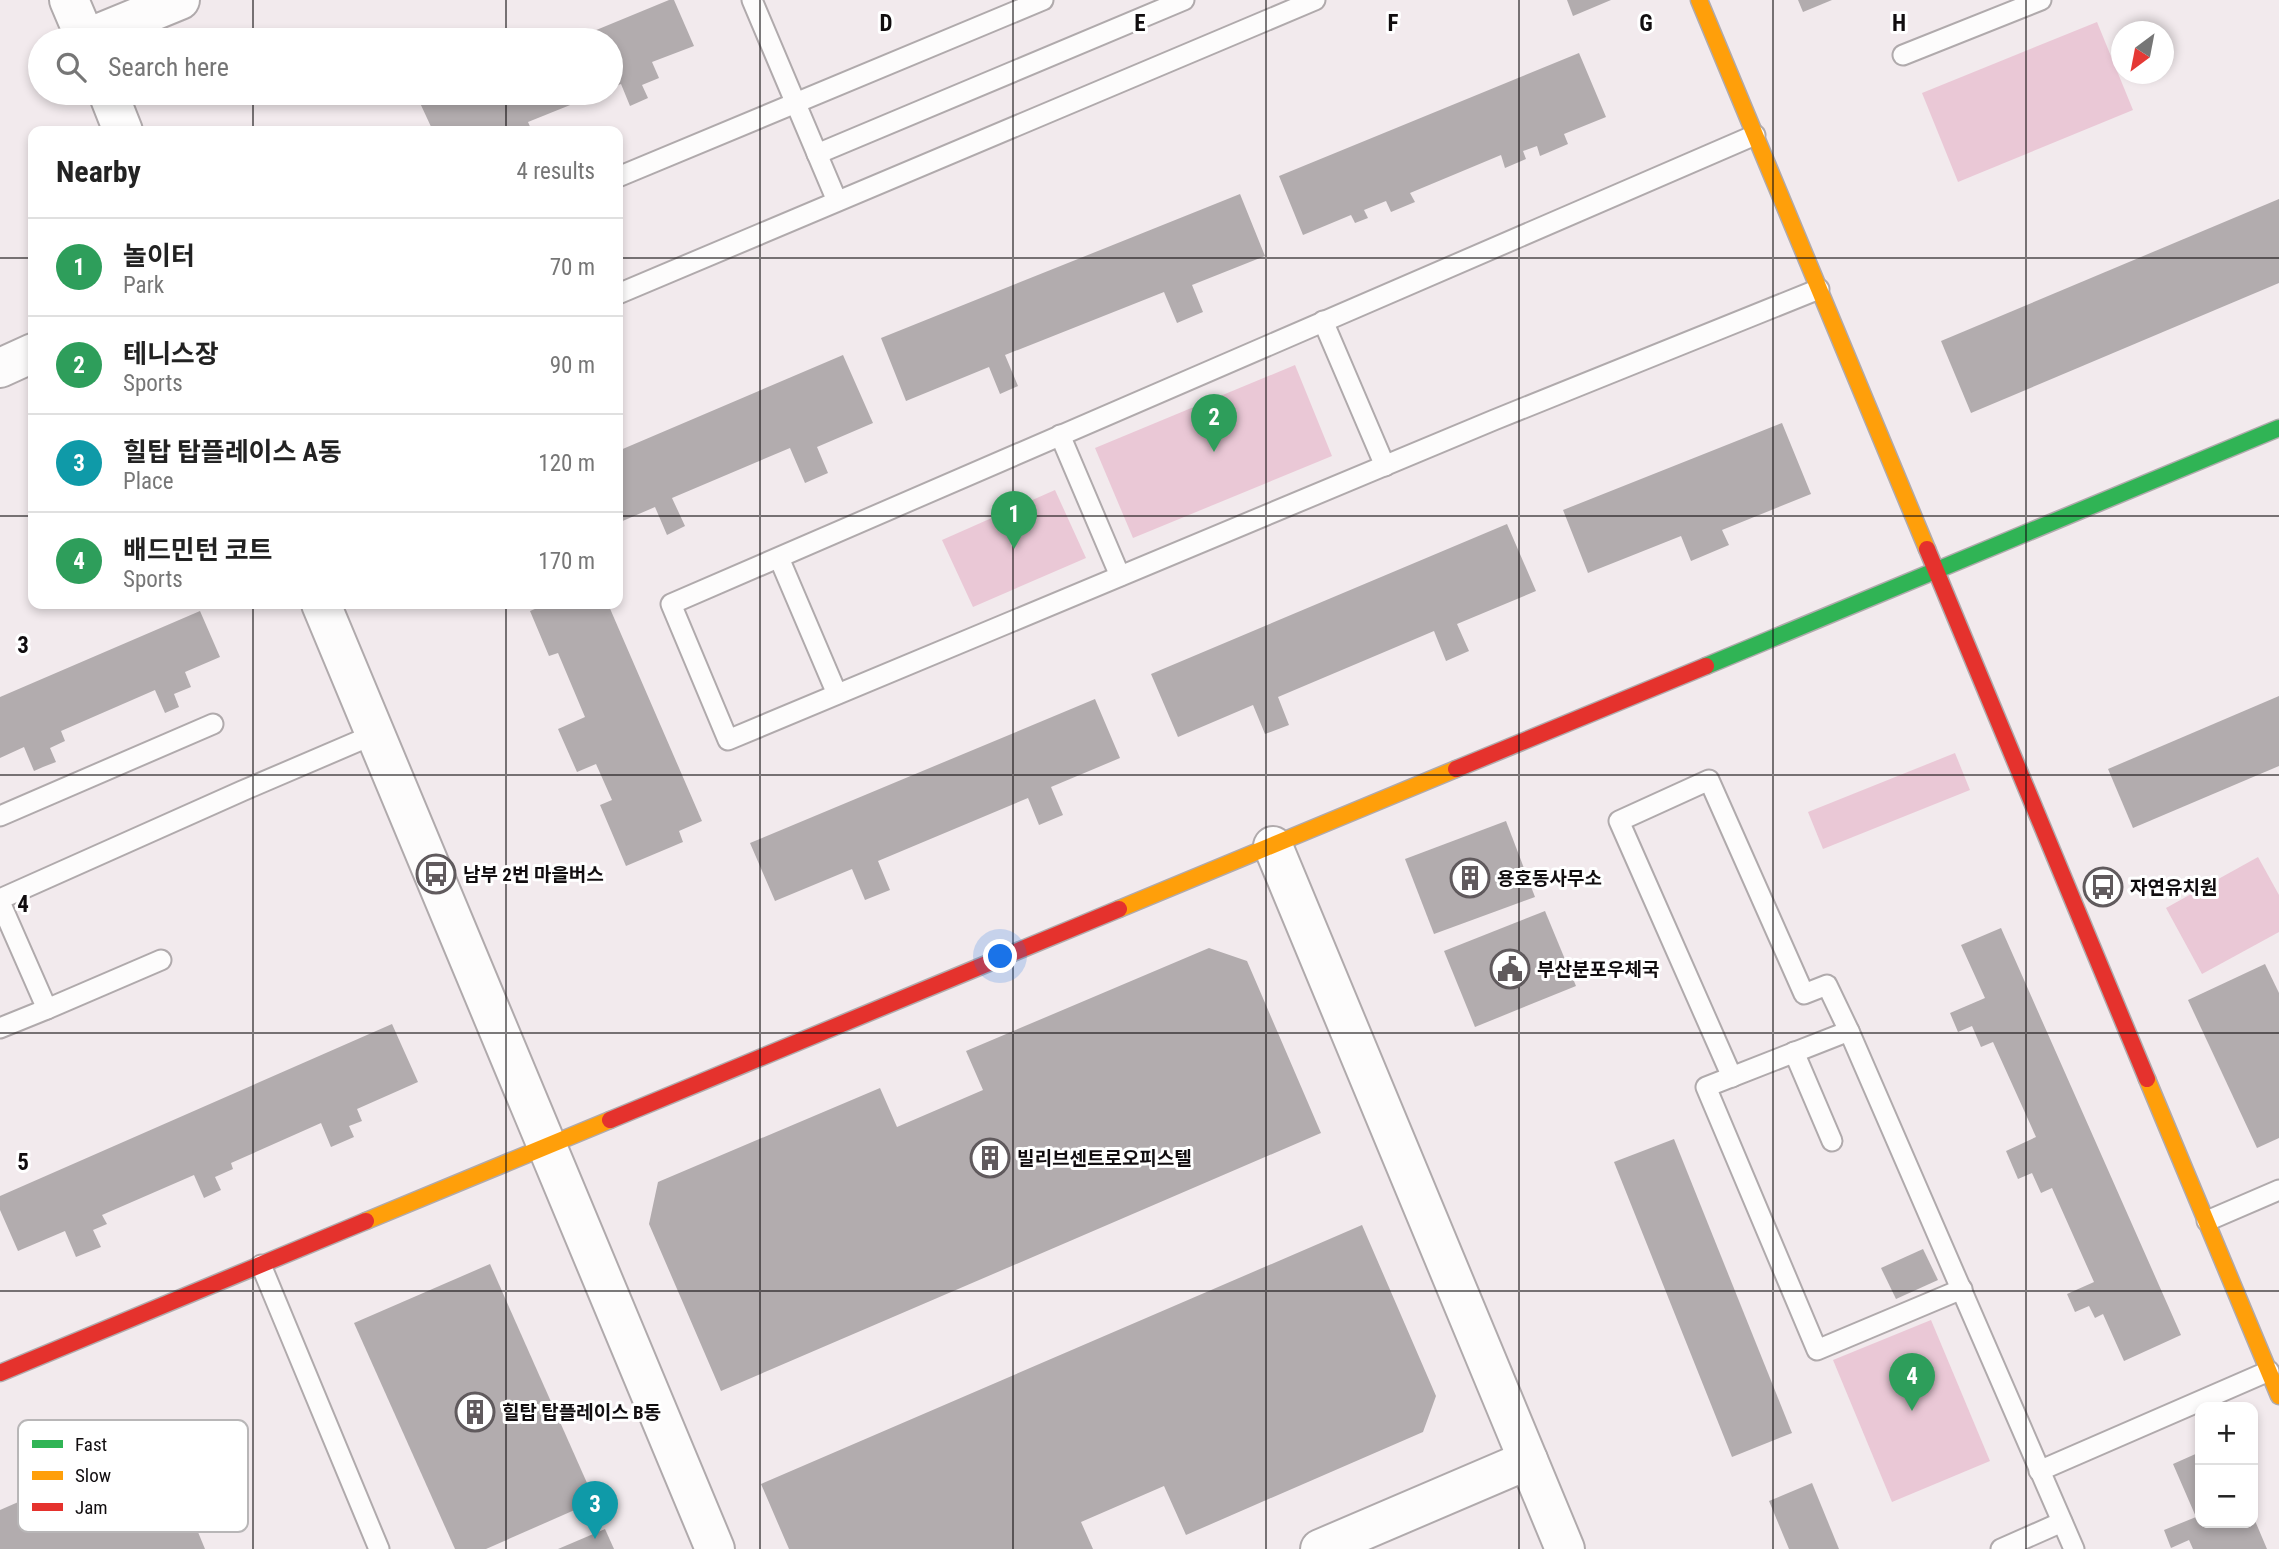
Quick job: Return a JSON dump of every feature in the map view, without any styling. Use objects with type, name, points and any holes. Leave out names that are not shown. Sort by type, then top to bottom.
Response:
[{"type":"street","points":[[69,0],[81,28]]},
{"type":"street","points":[[114,28],[180,0]]},
{"type":"street","points":[[1699,0],[2279,1396]]},
{"type":"street","points":[[113,105],[122,126]]},
{"type":"street","points":[[0,368],[28,355]]},
{"type":"street","points":[[0,1373],[2279,428]]},
{"type":"street","points":[[323,609],[715,1549]]},
{"type":"street","points":[[1273,846],[1565,1549]]},
{"type":"street","points":[[1320,1549],[1528,1460]]},
{"type":"lane","points":[[752,0],[837,201]]},
{"type":"lane","points":[[623,175],[1044,0]]},
{"type":"lane","points":[[817,154],[1184,0]]},
{"type":"lane","points":[[623,291],[1315,0]]},
{"type":"lane","points":[[1903,55],[2041,0]]},
{"type":"lane","points":[[1755,135],[671,604],[681,629],[728,740],[1385,466],[1819,289]]},
{"type":"lane","points":[[1323,321],[1385,466]]},
{"type":"lane","points":[[1060,435],[1120,576]]},
{"type":"lane","points":[[779,558],[837,694]]},
{"type":"lane","points":[[0,816],[213,724]]},
{"type":"lane","points":[[47,1009],[0,901],[242,790],[375,734]]},
{"type":"lane","points":[[1732,1077],[1619,821],[1709,780],[1804,994],[1827,985],[1849,1031],[2074,1549]]},
{"type":"lane","points":[[0,1028],[160,960]]},
{"type":"lane","points":[[1849,1031],[1706,1087],[1817,1350],[1962,1289]]},
{"type":"lane","points":[[1794,1052],[1832,1141]]},
{"type":"lane","points":[[2207,1221],[2279,1190]]},
{"type":"lane","points":[[261,1265],[379,1549]]},
{"type":"lane","points":[[2039,1471],[2269,1371]]},
{"type":"lane","points":[[2001,1549],[2062,1522]]},
{"type":"shaded area","points":[[2097,22],[2111,56],[2111,84],[2122,84],[2133,110],[1958,182],[1922,93]]},
{"type":"shaded area","points":[[1295,365],[1332,456],[1133,538],[1095,448]]},
{"type":"shaded area","points":[[1055,490],[1086,558],[973,607],[942,540]]},
{"type":"shaded area","points":[[1955,753],[1970,790],[1823,849],[1808,812]]},
{"type":"shaded area","points":[[2258,857],[2279,895],[2279,932],[2202,974],[2166,908]]},
{"type":"shaded area","points":[[1931,1320],[1990,1461],[1892,1502],[1833,1360]]},
{"type":"building","points":[[674,0],[694,46],[652,62],[659,78],[642,85],[648,98],[630,106],[623,89],[623,28],[601,28]]},
{"type":"building","points":[[1567,0],[1611,0],[1573,16]]},
{"type":"building","points":[[1798,0],[1832,0],[1803,12]]},
{"type":"building","points":[[1579,53],[1606,117],[1564,134],[1568,144],[1540,156],[1537,146],[1523,151],[1526,159],[1505,168],[1501,155],[1410,193],[1415,202],[1391,212],[1386,201],[1364,210],[1368,218],[1355,223],[1351,215],[1303,235],[1279,176]]},
{"type":"building","points":[[421,105],[570,105],[528,122],[530,126],[431,126]]},
{"type":"building","points":[[1240,194],[1265,256],[1192,285],[1203,312],[1177,323],[1164,292],[1005,355],[1018,386],[1000,394],[989,367],[906,401],[881,338]]},
{"type":"building","points":[[2279,199],[2279,283],[1971,413],[1941,341]]},
{"type":"building","points":[[843,355],[873,423],[817,447],[828,473],[805,483],[790,448],[672,498],[685,526],[667,535],[655,507],[623,521],[623,449]]},
{"type":"building","points":[[1782,423],[1811,494],[1722,530],[1729,545],[1691,561],[1681,536],[1588,573],[1563,510]]},
{"type":"building","points":[[1507,524],[1536,591],[1457,624],[1469,651],[1446,661],[1434,631],[1278,697],[1289,725],[1265,734],[1253,705],[1178,737],[1151,674]]},
{"type":"building","points":[[610,609],[702,821],[679,831],[683,842],[626,866],[600,805],[612,800],[596,764],[577,772],[558,729],[585,717],[558,653],[549,656],[530,611]]},
{"type":"building","points":[[200,611],[220,657],[185,672],[191,687],[174,694],[179,707],[165,713],[155,690],[61,731],[65,741],[50,748],[56,762],[34,771],[24,747],[0,758],[0,697]]},
{"type":"building","points":[[2279,696],[2279,766],[2133,828],[2108,769]]},
{"type":"building","points":[[1095,699],[1120,758],[1051,787],[1063,815],[1039,825],[1028,798],[878,861],[890,890],[865,900],[852,869],[775,901],[750,843]]},
{"type":"building","name":"용호동사무소","points":[[1506,821],[1535,897],[1434,934],[1405,859]]},
{"type":"building","name":"부산분포우체국","points":[[1545,911],[1576,986],[1475,1027],[1444,951]]},
{"type":"building","points":[[2001,928],[2181,1335],[2124,1361],[2103,1314],[2095,1318],[2089,1306],[2075,1312],[2067,1294],[2094,1282],[2052,1188],[2041,1193],[2032,1173],[2018,1179],[2006,1151],[2036,1137],[1993,1042],[1981,1047],[1972,1026],[1958,1032],[1950,1013],[1985,998],[1961,945]]},
{"type":"building","name":"빌리브센트로오피스텔","points":[[1209,948],[1247,961],[1321,1133],[721,1391],[649,1224],[658,1182],[880,1088],[897,1127],[983,1090],[966,1051]]},
{"type":"building","points":[[2265,964],[2279,993],[2279,1138],[2257,1148],[2188,1000]]},
{"type":"building","points":[[392,1024],[418,1082],[357,1109],[362,1121],[349,1126],[354,1137],[331,1147],[321,1123],[231,1163],[233,1169],[215,1177],[221,1190],[204,1198],[194,1175],[102,1215],[107,1224],[93,1230],[101,1247],[76,1257],[65,1231],[18,1251],[0,1210],[0,1196]]},
{"type":"building","points":[[1674,1139],[1792,1433],[1732,1457],[1614,1162]]},
{"type":"building","points":[[1362,1225],[1436,1396],[1423,1432],[1186,1535],[1164,1486],[1081,1522],[1093,1549],[789,1549],[761,1484]]},
{"type":"building","points":[[1923,1249],[1938,1280],[1896,1299],[1881,1268]]},
{"type":"building","name":"힐탑 탑플레이스 B동","points":[[490,1264],[595,1501],[486,1549],[455,1549],[354,1323]]},
{"type":"building","points":[[2195,1454],[2195,1515],[2173,1464]]},
{"type":"building","points":[[1812,1483],[1839,1549],[1789,1549],[1769,1501]]},
{"type":"building","points":[[18,1502],[18,1532],[198,1532],[205,1549],[0,1549],[0,1510]]},
{"type":"building","points":[[2195,1517],[2195,1528],[2258,1528],[2267,1549],[2193,1549],[2189,1540],[2171,1548],[2164,1530]]},
{"type":"building","points":[[605,1529],[614,1549],[558,1549]]},
{"type":"traffic: fast","points":[[1706,666],[2279,428]]},
{"type":"traffic: slow","points":[[1699,0],[1927,549]]},
{"type":"traffic: slow","points":[[1119,909],[1456,769]]},
{"type":"traffic: slow","points":[[2147,1079],[2279,1396]]},
{"type":"traffic: slow","points":[[366,1221],[610,1120]]},
{"type":"traffic: jam","points":[[1927,549],[2147,1079]]},
{"type":"traffic: jam","points":[[1456,769],[1706,666]]},
{"type":"traffic: jam","points":[[610,1120],[1119,909]]},
{"type":"traffic: jam","points":[[0,1373],[366,1221]]},
{"type":"place","name":"테니스장","points":[[1214,452]]},
{"type":"place","name":"놀이터","points":[[1014,549]]},
{"type":"place","name":"남부 2번 마을버스","points":[[436,874]]},
{"type":"place","name":"용호동사무소","points":[[1470,878]]},
{"type":"place","name":"자연유치원","points":[[2103,887]]},
{"type":"place","name":"부산분포우체국","points":[[1510,969]]},
{"type":"place","name":"빌리브센트로오피스텔","points":[[990,1158]]},
{"type":"place","name":"배드민턴 코트","points":[[1912,1411]]},
{"type":"place","name":"힐탑 탑플레이스 B동","points":[[475,1412]]},
{"type":"place","name":"힐탑 탑플레이스 A동","points":[[595,1539]]}]
